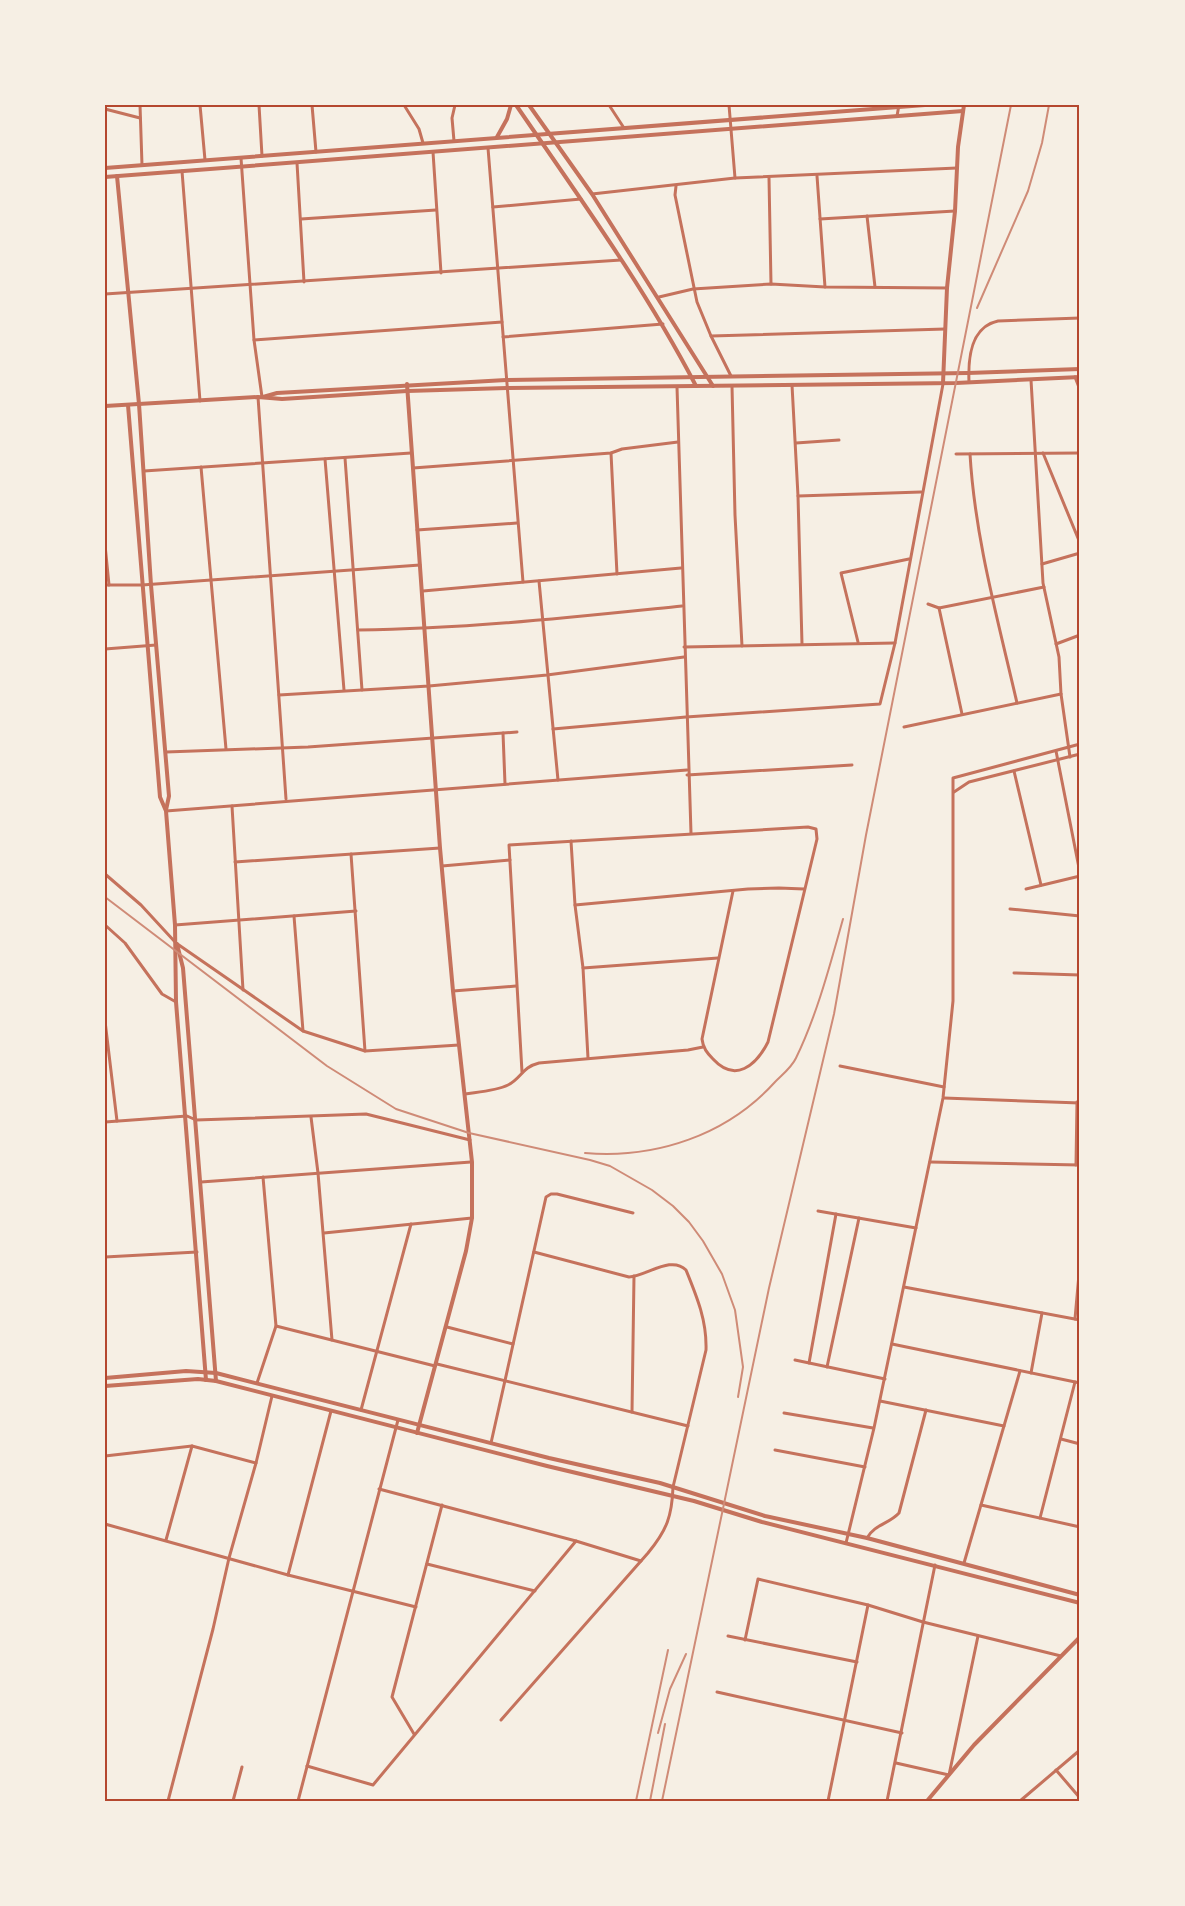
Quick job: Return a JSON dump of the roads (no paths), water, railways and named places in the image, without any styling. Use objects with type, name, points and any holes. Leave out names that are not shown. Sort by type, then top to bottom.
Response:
[{"type":"street","points":[[140,105],[142,165]]},
{"type":"street","points":[[200,105],[205,160]]},
{"type":"street","points":[[259,105],[262,156]]},
{"type":"street","points":[[312,105],[316,152]]},
{"type":"street","points":[[404,105],[419,129],[423,144]]},
{"type":"street","points":[[454,141],[452,118],[455,105]]},
{"type":"street","points":[[496,138],[504,126],[511,105]]},
{"type":"street","points":[[516,105],[663,324],[696,387]]},
{"type":"street","points":[[530,105],[592,194],[714,386]]},
{"type":"street","points":[[609,105],[624,128]]},
{"type":"street","points":[[729,105],[735,178]]},
{"type":"street","points":[[105,168],[924,105]]},
{"type":"street","points":[[553,729],[686,717],[880,704],[895,643],[921,492],[945,374],[945,329],[964,105]]},
{"type":"street","points":[[897,116],[899,106]]},
{"type":"street","points":[[105,109],[140,118]]},
{"type":"street","points":[[105,177],[963,111]]},
{"type":"street","points":[[488,148],[523,582]]},
{"type":"street","points":[[433,152],[441,273]]},
{"type":"street","points":[[241,158],[260,397],[262,463],[286,800]]},
{"type":"street","points":[[297,162],[304,282]]},
{"type":"street","points":[[592,194],[735,178],[957,168]]},
{"type":"street","points":[[182,171],[200,400]]},
{"type":"street","points":[[117,176],[139,404],[142,471],[169,796],[166,811],[176,943],[174,962],[176,1002],[187,1116],[206,1380]]},
{"type":"street","points":[[817,176],[825,287]]},
{"type":"street","points":[[769,178],[771,284]]},
{"type":"street","points":[[676,186],[675,195],[693,289],[711,336],[732,378]]},
{"type":"street","points":[[493,207],[581,200]]},
{"type":"street","points":[[301,219],[436,210]]},
{"type":"street","points":[[820,219],[955,211]]},
{"type":"street","points":[[867,216],[874,287]]},
{"type":"street","points":[[105,294],[621,260]]},
{"type":"street","points":[[659,297],[693,289],[771,284],[948,288]]},
{"type":"street","points":[[969,382],[969,356],[974,341],[981,330],[989,324],[998,321],[1080,318]]},
{"type":"street","points":[[254,340],[502,322]]},
{"type":"street","points":[[503,337],[663,324]]},
{"type":"street","points":[[711,336],[945,329]]},
{"type":"street","points":[[260,397],[277,393],[407,384],[507,380],[945,374],[1080,369]]},
{"type":"street","points":[[105,406],[260,397],[282,399],[507,388],[943,383],[1078,377],[1080,390]]},
{"type":"street","points":[[1031,380],[1044,587],[1059,657],[1061,694],[1070,757]]},
{"type":"street","points":[[407,384],[440,848],[472,1162],[472,1218],[466,1251],[417,1433]]},
{"type":"street","points":[[792,385],[802,644]]},
{"type":"street","points":[[732,386],[735,514],[742,646]]},
{"type":"street","points":[[677,387],[687,775],[691,833]]},
{"type":"street","points":[[128,405],[160,797],[166,811]]},
{"type":"street","points":[[796,443],[839,440]]},
{"type":"street","points":[[413,468],[611,453],[622,449],[678,442]]},
{"type":"street","points":[[142,471],[411,453]]},
{"type":"street","points":[[611,453],[617,574]]},
{"type":"street","points":[[1044,453],[1080,543]]},
{"type":"street","points":[[956,454],[1080,453]]},
{"type":"street","points":[[970,454],[979,537],[1017,703]]},
{"type":"street","points":[[345,457],[362,690]]},
{"type":"street","points":[[325,459],[344,691]]},
{"type":"street","points":[[201,467],[226,749]]},
{"type":"street","points":[[798,496],[921,492]]},
{"type":"street","points":[[417,530],[518,523]]},
{"type":"street","points":[[105,545],[107,585],[151,585],[420,565]]},
{"type":"street","points":[[1042,564],[1080,553]]},
{"type":"street","points":[[858,642],[841,573],[910,559]]},
{"type":"street","points":[[423,591],[681,568]]},
{"type":"street","points":[[539,581],[558,780]]},
{"type":"street","points":[[928,604],[939,608],[1044,587]]},
{"type":"street","points":[[358,630],[425,629],[543,621],[682,606]]},
{"type":"street","points":[[939,608],[962,714]]},
{"type":"street","points":[[1056,644],[1080,635]]},
{"type":"street","points":[[684,647],[895,643]]},
{"type":"street","points":[[105,649],[156,645]]},
{"type":"street","points":[[279,695],[429,686],[547,675],[684,657]]},
{"type":"street","points":[[904,727],[1061,694]]},
{"type":"street","points":[[164,752],[308,747],[517,732]]},
{"type":"street","points":[[503,733],[505,784]]},
{"type":"street","points":[[846,1542],[885,1379],[943,1098],[953,1001],[953,778],[1080,744]]},
{"type":"street","points":[[1026,889],[1080,874],[1056,751]]},
{"type":"street","points":[[954,792],[969,782],[1080,754]]},
{"type":"street","points":[[687,775],[852,765]]},
{"type":"street","points":[[166,811],[687,770]]},
{"type":"street","points":[[1014,771],[1041,885]]},
{"type":"street","points":[[232,805],[243,990]]},
{"type":"street","points":[[522,1072],[509,844],[813,827],[817,832],[817,839],[770,1036],[765,1048],[747,1066],[730,1071],[721,1068],[703,1047],[702,1039],[733,891]]},
{"type":"street","points":[[571,841],[575,905],[584,968],[588,1058]]},
{"type":"street","points":[[235,862],[440,848]]},
{"type":"street","points":[[351,854],[365,1051]]},
{"type":"street","points":[[442,866],[510,860]]},
{"type":"street","points":[[105,874],[141,905],[176,943],[303,1031],[365,1051],[459,1045]]},
{"type":"street","points":[[575,905],[764,888],[804,890]]},
{"type":"street","points":[[1010,909],[1080,916]]},
{"type":"street","points":[[175,925],[356,911]]},
{"type":"street","points":[[294,916],[303,1031]]},
{"type":"street","points":[[105,925],[125,943],[162,994],[176,1002]]},
{"type":"street","points":[[176,943],[183,968],[216,1381]]},
{"type":"street","points":[[584,968],[718,958]]},
{"type":"street","points":[[1014,974],[1080,975]]},
{"type":"street","points":[[453,992],[516,986]]},
{"type":"street","points":[[105,1021],[117,1121]]},
{"type":"street","points":[[465,1094],[506,1087],[529,1066],[538,1063],[703,1047]]},
{"type":"street","points":[[840,1066],[944,1087]]},
{"type":"street","points":[[930,1162],[1078,1165],[1078,1103],[943,1098]]},
{"type":"street","points":[[105,1122],[187,1116],[196,1120],[360,1114],[378,1116],[470,1140]]},
{"type":"street","points":[[311,1117],[324,1233],[332,1340]]},
{"type":"street","points":[[201,1182],[472,1162]]},
{"type":"street","points":[[257,1383],[276,1326],[263,1177]]},
{"type":"street","points":[[491,1443],[546,1197],[557,1194],[633,1213]]},
{"type":"street","points":[[818,1210],[916,1228]]},
{"type":"street","points":[[809,1363],[836,1214]]},
{"type":"street","points":[[324,1233],[472,1218]]},
{"type":"street","points":[[827,1367],[859,1218]]},
{"type":"street","points":[[361,1410],[411,1224]]},
{"type":"street","points":[[105,1257],[197,1252]]},
{"type":"street","points":[[501,1720],[655,1545],[666,1527],[673,1507],[673,1487],[706,1350],[706,1331],[702,1311],[686,1270],[681,1265],[670,1264],[634,1276],[620,1275],[534,1252]]},
{"type":"street","points":[[1075,1319],[1080,1263]]},
{"type":"street","points":[[632,1412],[634,1276]]},
{"type":"street","points":[[904,1287],[1080,1320]]},
{"type":"street","points":[[1031,1373],[1042,1313]]},
{"type":"street","points":[[276,1326],[688,1426]]},
{"type":"street","points":[[447,1327],[513,1344]]},
{"type":"street","points":[[892,1344],[1078,1383],[1040,1518]]},
{"type":"street","points":[[795,1360],[885,1379]]},
{"type":"street","points":[[105,1378],[186,1371],[216,1373],[673,1487],[765,1516],[867,1538],[1080,1595]]},
{"type":"street","points":[[964,1563],[1020,1371]]},
{"type":"street","points":[[105,1386],[216,1381],[673,1496],[762,1522],[935,1564],[1080,1603]]},
{"type":"street","points":[[168,1801],[272,1396]]},
{"type":"street","points":[[880,1401],[1004,1426]]},
{"type":"street","points":[[867,1538],[873,1530],[899,1513],[926,1410]]},
{"type":"street","points":[[288,1575],[331,1411]]},
{"type":"street","points":[[783,1413],[874,1428]]},
{"type":"street","points":[[298,1801],[398,1419]]},
{"type":"street","points":[[1061,1439],[1080,1444]]},
{"type":"street","points":[[105,1456],[192,1446],[256,1463]]},
{"type":"street","points":[[166,1540],[192,1446]]},
{"type":"street","points":[[776,1450],[865,1467]]},
{"type":"street","points":[[379,1489],[442,1504],[641,1561]]},
{"type":"street","points":[[414,1734],[392,1697],[442,1504]]},
{"type":"street","points":[[981,1505],[1080,1527]]},
{"type":"street","points":[[105,1524],[288,1575],[416,1607]]},
{"type":"street","points":[[307,1766],[373,1785],[576,1541]]},
{"type":"street","points":[[427,1564],[535,1592]]},
{"type":"street","points":[[887,1801],[935,1564]]},
{"type":"street","points":[[745,1640],[758,1580],[868,1605],[923,1622],[1061,1656]]},
{"type":"street","points":[[828,1801],[868,1605]]},
{"type":"street","points":[[728,1636],[856,1662]]},
{"type":"street","points":[[949,1775],[978,1636]]},
{"type":"street","points":[[927,1801],[975,1745],[1080,1636]]},
{"type":"street","points":[[717,1692],[902,1733]]},
{"type":"street","points":[[1020,1801],[1080,1750]]},
{"type":"street","points":[[896,1763],[949,1775]]},
{"type":"street","points":[[233,1801],[242,1767]]},
{"type":"street","points":[[1056,1770],[1080,1798]]},
{"type":"railway","points":[[662,1801],[769,1288],[834,1014],[866,835],[1011,105]]},
{"type":"railway","points":[[977,308],[1028,191],[1042,143],[1049,105]]},
{"type":"railway","points":[[105,897],[327,1066],[396,1109],[469,1133],[610,1166],[652,1190],[673,1206],[703,1241],[722,1274],[735,1310],[743,1367],[738,1397]]},
{"type":"railway","points":[[585,1153],[638,1152],[689,1140],[713,1129],[756,1101],[792,1065],[804,1042],[817,1007],[843,919]]},
{"type":"railway","points":[[636,1801],[668,1650]]},
{"type":"railway","points":[[658,1733],[670,1689],[686,1654]]},
{"type":"railway","points":[[650,1801],[665,1724]]}]
